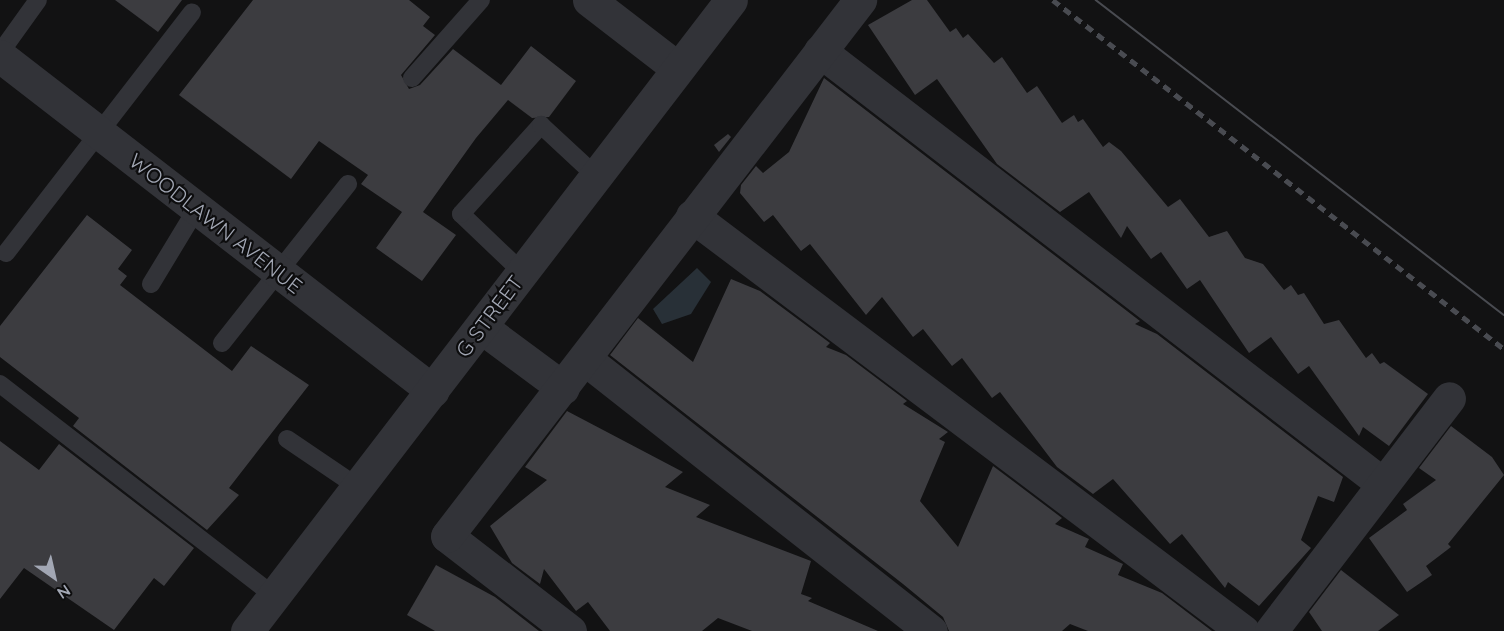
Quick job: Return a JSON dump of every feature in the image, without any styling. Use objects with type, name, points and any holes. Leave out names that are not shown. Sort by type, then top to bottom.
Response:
[{"type":"street","points":[[588,0],[676,67]]},
{"type":"street","name":"G STREET","points":[[247,631],[433,391],[676,67],[731,0]]},
{"type":"street","points":[[570,631],[447,536],[861,0]]},
{"type":"street","points":[[820,51],[1383,484]]},
{"type":"street","name":"WOODLAWN AVENUE","points":[[0,54],[433,391]]},
{"type":"street","points":[[692,216],[1242,631]]},
{"type":"street","points":[[481,327],[562,388]]},
{"type":"street","points":[[585,359],[931,631]]},
{"type":"street","points":[[1271,631],[1449,398]]},
{"type":"lane","points":[[0,54],[38,0]]},
{"type":"lane","points":[[412,78],[481,0]]},
{"type":"lane","points":[[6,253],[97,131],[192,12]]},
{"type":"lane","points":[[522,272],[461,214],[541,125],[595,175]]},
{"type":"lane","points":[[222,343],[280,273],[348,184]]},
{"type":"lane","points":[[151,284],[197,208]]},
{"type":"lane","points":[[1,386],[274,596]]},
{"type":"lane","points":[[287,439],[358,487]]},
{"type":"shaded area","points":[[697,268],[711,282],[691,314],[662,324],[653,309]]},
{"type":"building","points":[[115,0],[182,0],[158,32]]},
{"type":"building","points":[[253,0],[409,0],[430,17],[423,26],[435,35],[401,75],[409,89],[420,85],[453,49],[501,85],[531,46],[576,81],[549,117],[532,118],[508,100],[476,138],[423,212],[456,235],[422,281],[376,248],[402,212],[361,184],[368,175],[319,141],[291,179],[179,95]]},
{"type":"building","points":[[912,0],[927,0],[950,32],[956,28],[963,38],[968,34],[994,63],[1002,57],[1027,93],[1037,86],[1062,123],[1074,115],[1078,122],[1083,119],[1103,147],[1109,142],[1121,151],[1168,207],[1180,199],[1209,237],[1227,231],[1245,258],[1263,264],[1284,290],[1291,285],[1298,295],[1304,293],[1324,324],[1339,320],[1366,358],[1372,353],[1380,364],[1384,362],[1428,394],[1389,446],[1363,427],[1359,436],[1309,366],[1298,374],[1271,337],[1249,353],[1200,280],[1187,289],[1161,252],[1151,259],[1127,226],[1121,238],[1089,192],[1060,212],[997,164],[937,79],[915,95],[868,25]]},
{"type":"building","points":[[824,78],[1140,321],[1135,324],[1157,334],[1343,477],[1334,502],[1318,496],[1301,540],[1311,548],[1259,606],[1228,582],[1225,588],[1182,534],[1170,544],[1113,479],[1093,494],[1057,467],[1000,392],[992,398],[962,358],[952,366],[923,329],[913,337],[882,297],[866,315],[810,244],[801,251],[773,215],[764,222],[740,193],[741,185],[756,166],[763,173],[789,152]]},
{"type":"building","points":[[728,134],[731,137],[719,152],[714,145]]},
{"type":"building","points":[[87,215],[132,250],[118,269],[127,276],[120,285],[232,371],[251,346],[309,385],[229,488],[239,495],[207,530],[73,426],[79,418],[0,357],[0,326]]},
{"type":"building","points":[[731,279],[760,291],[830,343],[826,347],[846,355],[907,401],[903,404],[948,432],[939,439],[945,442],[920,501],[958,547],[993,466],[1062,518],[1055,524],[1089,539],[1085,547],[1123,564],[1118,575],[1162,593],[1212,631],[1088,631],[1070,624],[1062,631],[949,631],[943,617],[903,584],[610,355],[638,318],[693,362]]},
{"type":"building","points":[[567,411],[683,472],[665,487],[710,505],[696,517],[811,561],[801,594],[812,598],[808,601],[878,631],[752,631],[718,618],[702,631],[610,631],[588,602],[576,611],[544,569],[540,584],[512,563],[490,526],[547,480],[525,467]]},
{"type":"building","points":[[1451,426],[1492,457],[1504,475],[1448,544],[1451,547],[1426,566],[1432,575],[1407,592],[1369,538],[1407,510],[1403,504],[1436,480],[1419,468]]},
{"type":"building","points":[[0,441],[39,470],[59,444],[194,548],[164,586],[154,578],[114,630],[24,568],[0,599]]},
{"type":"building","points":[[436,565],[495,597],[539,631],[435,631],[407,615]]},
{"type":"building","points":[[1341,570],[1399,615],[1378,631],[1322,631],[1309,612]]},
{"type":"tram line","points":[[1096,0],[1504,315]]},
{"type":"railway","points":[[1053,0],[1504,349]]}]
